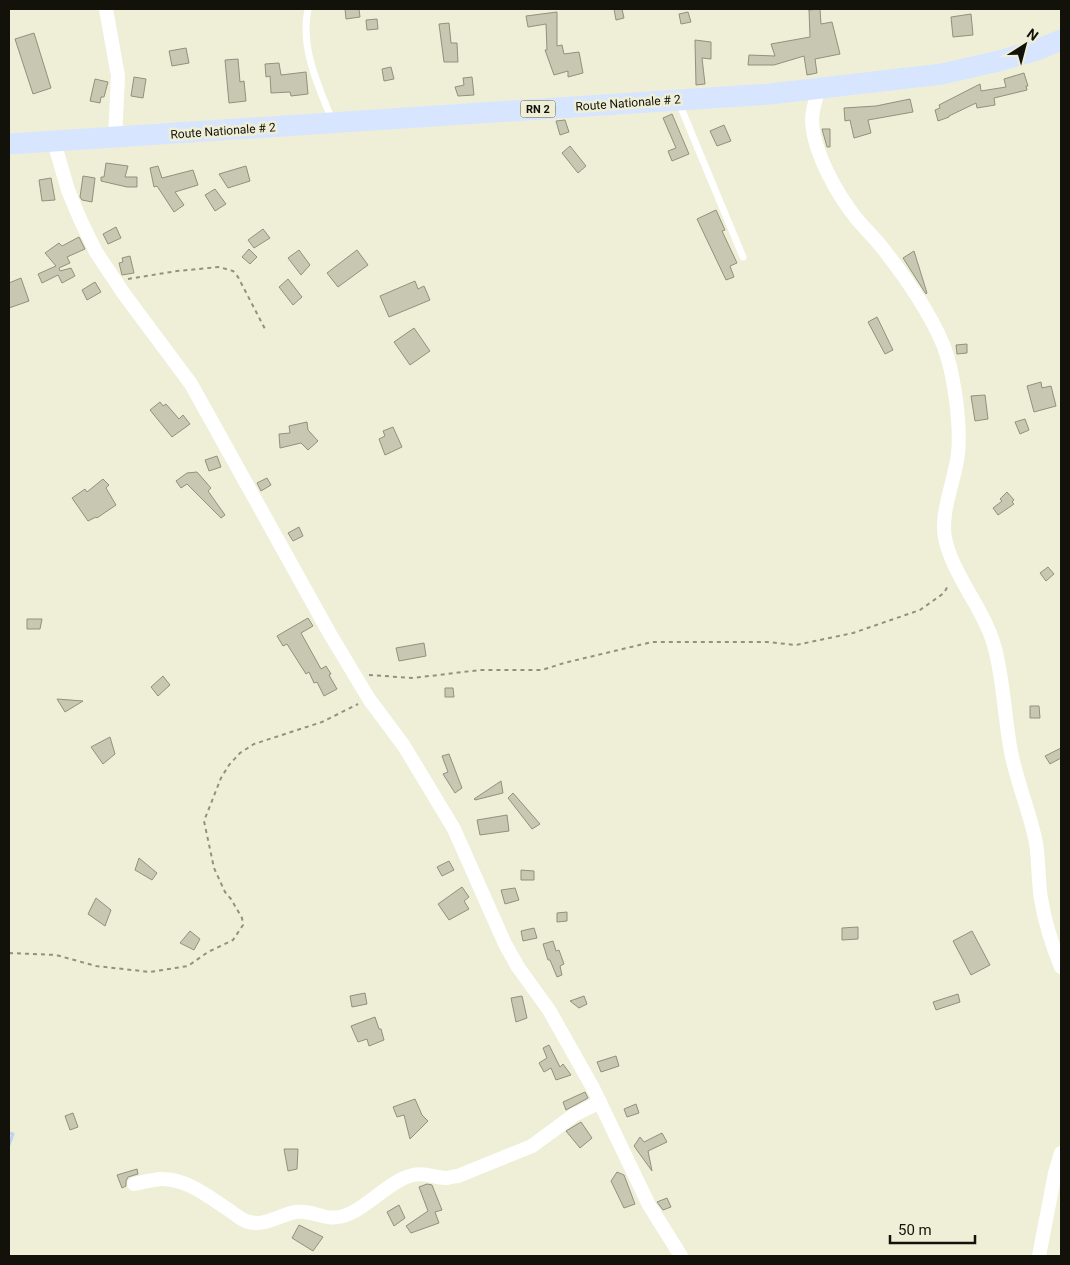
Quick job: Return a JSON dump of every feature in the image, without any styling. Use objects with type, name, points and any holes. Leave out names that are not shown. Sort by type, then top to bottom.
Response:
[{"type":"main road","name":"Route Nationale # 2","points":[[9,144],[770,94],[942,74],[999,61],[1037,50],[1061,40]]},
{"type":"street","points":[[106,9],[118,76],[115,138]]},
{"type":"street","points":[[820,88],[812,120],[816,144],[838,192],[856,218],[884,249],[922,304],[942,342],[949,362],[956,416],[958,453],[944,518],[944,536],[951,558],[994,644],[1003,687],[1011,753],[1029,810],[1035,840],[1039,864],[1041,899],[1050,939],[1061,967]]},
{"type":"street","points":[[54,142],[68,190],[96,252],[191,384],[284,554],[354,674],[369,699],[404,746],[454,830],[505,944],[518,968],[549,1010],[600,1102],[649,1205],[681,1256]]},
{"type":"street","points":[[134,1184],[161,1179],[180,1182],[195,1189],[243,1220],[252,1223],[265,1223],[296,1212],[328,1218],[340,1217],[352,1212],[412,1175],[422,1174],[447,1178],[458,1176],[532,1146],[574,1115],[600,1102]]},
{"type":"street","points":[[1039,1256],[1055,1173],[1061,1153]]},
{"type":"lane","points":[[308,9],[306,39],[309,56],[315,78],[333,123]]},
{"type":"lane","points":[[678,100],[743,257]]},
{"type":"path","points":[[116,280],[196,269],[226,268],[233,271],[238,277],[265,329]]},
{"type":"path","points":[[354,674],[413,678],[480,670],[542,670],[574,660],[652,642],[767,642],[796,645],[853,633],[920,610],[944,593],[954,577],[956,566]]},
{"type":"path","points":[[9,953],[56,955],[96,966],[150,972],[188,966],[208,952],[233,940],[243,925],[242,918],[225,892],[214,868],[204,821],[221,778],[240,753],[254,744],[322,722],[369,699]]},
{"type":"building","points":[[345,9],[359,9],[360,17],[346,19]]},
{"type":"building","points":[[614,9],[622,9],[624,18],[616,20]]},
{"type":"building","points":[[820,9],[821,24],[832,22],[840,54],[815,59],[817,73],[807,75],[804,56],[774,65],[748,65],[749,55],[775,56],[771,44],[810,37],[809,10]]},
{"type":"building","points":[[557,12],[557,46],[562,45],[564,54],[579,52],[583,73],[568,77],[568,71],[554,75],[545,50],[547,50],[546,24],[528,27],[526,16]]},
{"type":"building","points":[[688,12],[691,22],[681,24],[679,14]]},
{"type":"building","points":[[971,14],[973,35],[953,37],[951,17]]},
{"type":"building","points":[[377,19],[378,29],[367,30],[366,20]]},
{"type":"building","points":[[449,23],[451,43],[457,43],[458,62],[444,62],[439,24]]},
{"type":"building","points":[[34,33],[51,88],[33,94],[15,39]]},
{"type":"building","points":[[695,40],[711,42],[711,59],[702,58],[705,84],[696,85]]},
{"type":"building","points":[[186,48],[189,63],[172,66],[169,51]]},
{"type":"building","points":[[238,59],[240,82],[244,81],[246,101],[229,103],[225,60]]},
{"type":"building","points":[[279,63],[281,75],[306,72],[308,94],[291,96],[290,92],[271,93],[270,76],[266,77],[265,64]]},
{"type":"building","points":[[391,67],[394,79],[384,81],[382,69]]},
{"type":"building","points":[[1024,73],[1028,86],[1026,86],[1027,90],[994,98],[995,105],[977,108],[976,103],[938,121],[935,110],[940,108],[939,105],[980,84],[981,91],[1006,87],[1004,79]]},
{"type":"building","points":[[134,77],[146,79],[143,98],[131,96]]},
{"type":"building","points":[[472,77],[474,95],[458,96],[455,87],[464,85],[463,78]]},
{"type":"building","points":[[95,79],[108,82],[104,97],[101,97],[100,103],[90,101]]},
{"type":"building","points":[[910,99],[913,112],[868,120],[871,133],[854,138],[850,120],[845,121],[844,108],[876,106]]},
{"type":"building","points":[[672,114],[689,154],[672,161],[668,151],[676,148],[663,118]]},
{"type":"building","points":[[565,120],[569,132],[560,135],[556,121]]},
{"type":"building","points":[[724,125],[731,141],[717,146],[710,131]]},
{"type":"building","points":[[822,129],[830,129],[830,147],[827,147]]},
{"type":"building","points":[[570,146],[586,166],[578,173],[562,153]]},
{"type":"building","points":[[106,163],[128,166],[125,177],[137,177],[137,187],[127,187],[101,181],[101,177],[104,177]]},
{"type":"building","points":[[158,166],[162,178],[193,170],[198,185],[175,192],[184,205],[174,212],[157,186],[154,187],[150,168]]},
{"type":"building","points":[[246,166],[250,181],[228,188],[219,174]]},
{"type":"building","points":[[83,176],[95,178],[92,202],[82,200],[80,197]]},
{"type":"building","points":[[51,178],[55,200],[42,201],[39,180]]},
{"type":"building","points":[[215,189],[226,204],[215,211],[205,195]]},
{"type":"building","points":[[716,210],[725,230],[722,231],[737,263],[730,266],[734,277],[726,280],[697,219]]},
{"type":"building","points":[[116,227],[121,238],[108,244],[103,234]]},
{"type":"building","points":[[263,229],[270,238],[254,248],[248,240]]},
{"type":"building","points":[[79,237],[85,249],[67,257],[70,263],[59,268],[60,271],[71,268],[75,276],[62,283],[58,275],[42,283],[38,274],[56,266],[45,253],[59,243],[62,246]]},
{"type":"building","points":[[249,249],[257,257],[250,264],[242,257]]},
{"type":"building","points":[[299,250],[310,265],[301,275],[288,258]]},
{"type":"building","points":[[357,250],[368,265],[338,287],[327,273]]},
{"type":"building","points":[[914,251],[927,293],[926,294],[903,258]]},
{"type":"building","points":[[130,256],[134,273],[122,275],[119,263],[123,262],[122,258]]},
{"type":"building","points":[[21,278],[29,301],[9,308],[9,283]]},
{"type":"building","points":[[288,279],[302,297],[293,305],[279,287]]},
{"type":"building","points":[[415,281],[418,289],[424,286],[430,300],[389,317],[380,296]]},
{"type":"building","points":[[95,282],[101,292],[87,300],[82,290]]},
{"type":"building","points":[[877,317],[893,350],[885,354],[868,322]]},
{"type":"building","points":[[414,328],[430,351],[410,365],[394,342]]},
{"type":"building","points":[[967,344],[967,353],[957,354],[956,345]]},
{"type":"building","points":[[1041,382],[1042,388],[1051,386],[1056,406],[1034,412],[1027,386]]},
{"type":"building","points":[[985,395],[988,419],[975,421],[971,396]]},
{"type":"building","points":[[160,402],[163,406],[166,404],[179,419],[183,415],[190,424],[172,437],[150,410]]},
{"type":"building","points":[[1025,419],[1029,430],[1020,434],[1015,422]]},
{"type":"building","points":[[307,422],[308,430],[318,441],[308,450],[301,443],[280,448],[279,434],[290,433],[289,426]]},
{"type":"building","points":[[393,427],[402,447],[385,455],[379,439],[385,436],[383,431]]},
{"type":"building","points":[[217,456],[221,467],[209,471],[205,460]]},
{"type":"building","points":[[197,472],[211,488],[208,491],[225,515],[221,518],[187,484],[181,488],[176,481],[187,473]]},
{"type":"building","points":[[267,478],[271,485],[261,491],[257,483]]},
{"type":"building","points":[[103,479],[109,485],[106,488],[116,505],[97,518],[88,521],[72,498],[85,489],[87,492]]},
{"type":"building","points":[[1007,492],[1014,500],[1012,502],[1014,504],[998,515],[993,508],[1002,501],[1000,499]]},
{"type":"building","points":[[299,527],[303,536],[293,541],[288,533]]},
{"type":"building","points":[[1048,567],[1054,574],[1046,581],[1040,573]]},
{"type":"building","points":[[308,618],[313,626],[301,633],[321,669],[326,666],[337,689],[324,696],[317,682],[314,683],[309,672],[306,674],[287,644],[283,646],[277,636]]},
{"type":"building","points":[[27,619],[42,619],[40,629],[27,629]]},
{"type":"building","points":[[424,643],[426,656],[399,661],[396,648]]},
{"type":"building","points":[[163,676],[170,685],[158,696],[151,687]]},
{"type":"building","points":[[445,688],[453,688],[454,697],[445,697]]},
{"type":"building","points":[[57,699],[83,701],[65,712]]},
{"type":"building","points":[[1030,706],[1039,706],[1040,718],[1030,718]]},
{"type":"building","points":[[110,737],[115,754],[103,764],[91,747]]},
{"type":"building","points":[[1061,748],[1061,758],[1050,764],[1045,756]]},
{"type":"building","points":[[449,754],[462,788],[455,793],[443,774],[448,772],[442,756]]},
{"type":"building","points":[[501,781],[503,793],[474,799]]},
{"type":"building","points":[[513,793],[540,824],[532,829],[508,798]]},
{"type":"building","points":[[507,815],[509,831],[480,835],[477,820]]},
{"type":"building","points":[[139,858],[157,873],[152,880],[135,870]]},
{"type":"building","points":[[449,861],[454,870],[442,876],[437,867]]},
{"type":"building","points":[[521,870],[534,871],[534,880],[521,880]]},
{"type":"building","points":[[462,887],[469,897],[464,901],[469,909],[449,920],[438,904]]},
{"type":"building","points":[[515,888],[519,900],[505,904],[501,890]]},
{"type":"building","points":[[96,898],[111,910],[105,926],[88,914]]},
{"type":"building","points":[[567,912],[567,921],[557,922],[557,913]]},
{"type":"building","points":[[858,927],[858,939],[842,940],[842,928]]},
{"type":"building","points":[[534,928],[537,938],[523,941],[521,931]]},
{"type":"building","points":[[190,931],[200,939],[194,950],[180,943]]},
{"type":"building","points":[[972,931],[990,965],[971,975],[953,941]]},
{"type":"building","points":[[553,941],[556,951],[559,950],[564,964],[560,966],[562,975],[557,977],[550,960],[548,960],[543,944]]},
{"type":"building","points":[[365,993],[367,1004],[352,1007],[350,996]]},
{"type":"building","points":[[958,994],[960,1002],[936,1010],[933,1002]]},
{"type":"building","points":[[522,996],[527,1018],[516,1022],[511,998]]},
{"type":"building","points":[[584,996],[587,1004],[579,1008],[570,1001]]},
{"type":"building","points":[[375,1017],[384,1040],[369,1046],[367,1039],[358,1042],[351,1026]]},
{"type":"building","points":[[549,1045],[560,1067],[563,1064],[571,1075],[556,1080],[551,1068],[544,1072],[539,1063],[547,1058],[543,1048]]},
{"type":"building","points":[[616,1056],[619,1066],[601,1072],[597,1062]]},
{"type":"building","points":[[585,1092],[588,1098],[566,1110],[563,1102]]},
{"type":"building","points":[[415,1099],[422,1115],[428,1121],[410,1139],[404,1115],[397,1117],[393,1107]]},
{"type":"building","points":[[636,1104],[639,1113],[627,1117],[624,1109]]},
{"type":"building","points":[[73,1113],[78,1127],[70,1130],[65,1116]]},
{"type":"building","points":[[581,1122],[592,1138],[580,1148],[566,1131]]},
{"type":"building","points":[[662,1133],[667,1142],[648,1151],[652,1171],[634,1146],[640,1137],[644,1142]]},
{"type":"building","points":[[284,1149],[298,1149],[297,1169],[288,1171]]},
{"type":"building","points":[[137,1169],[138,1174],[128,1177],[126,1186],[122,1188],[117,1175]]},
{"type":"building","points":[[617,1172],[624,1175],[635,1204],[624,1208],[611,1181]]},
{"type":"building","points":[[427,1184],[432,1185],[442,1210],[435,1212],[439,1223],[411,1233],[406,1226],[428,1211],[419,1187]]},
{"type":"building","points":[[667,1198],[671,1207],[663,1210],[657,1202]]},
{"type":"building","points":[[399,1205],[405,1218],[394,1226],[387,1212]]},
{"type":"building","points":[[299,1225],[323,1237],[313,1251],[292,1238]]},
{"type":"waterway","points":[[9,1133],[13,1134],[9,1145]]}]
